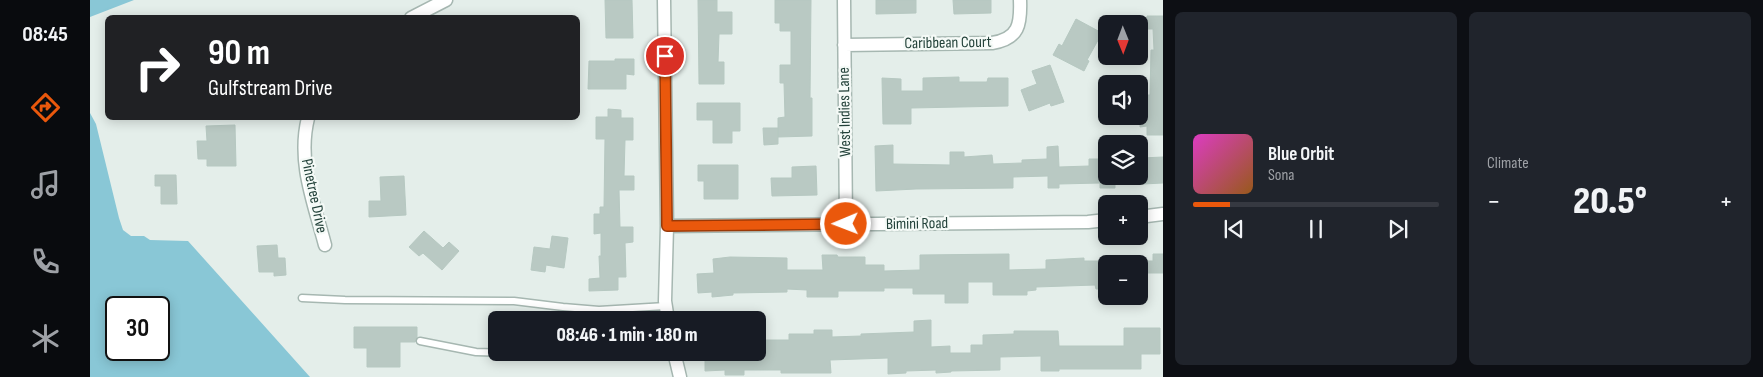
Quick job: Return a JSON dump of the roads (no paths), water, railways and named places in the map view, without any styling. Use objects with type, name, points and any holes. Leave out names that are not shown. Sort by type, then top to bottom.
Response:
[{"type":"street","points":[[418,15],[446,0]]},
{"type":"street","points":[[664,0],[667,311]]},
{"type":"street","name":"West Indies Lane","points":[[844,0],[846,224]]},
{"type":"street","name":"Caribbean Court","points":[[844,45],[1001,42],[1017,31],[1020,0]]},
{"type":"street","name":"Pinetree Drive","points":[[307,120],[304,132],[304,166],[325,245]]},
{"type":"street","points":[[1148,216],[1163,214]]},
{"type":"street","name":"Bimini Road","points":[[667,226],[1098,221]]},
{"type":"street","points":[[676,361],[680,377]]},
{"type":"lane","points":[[302,298],[514,301],[600,310],[666,306]]},
{"type":"lane","points":[[420,341],[476,352],[488,352]]},
{"type":"water","points":[[90,0],[134,0],[90,17]]},
{"type":"water","points":[[90,113],[96,124],[123,230],[131,236],[144,236],[150,240],[188,241],[310,377],[90,377]]}]
